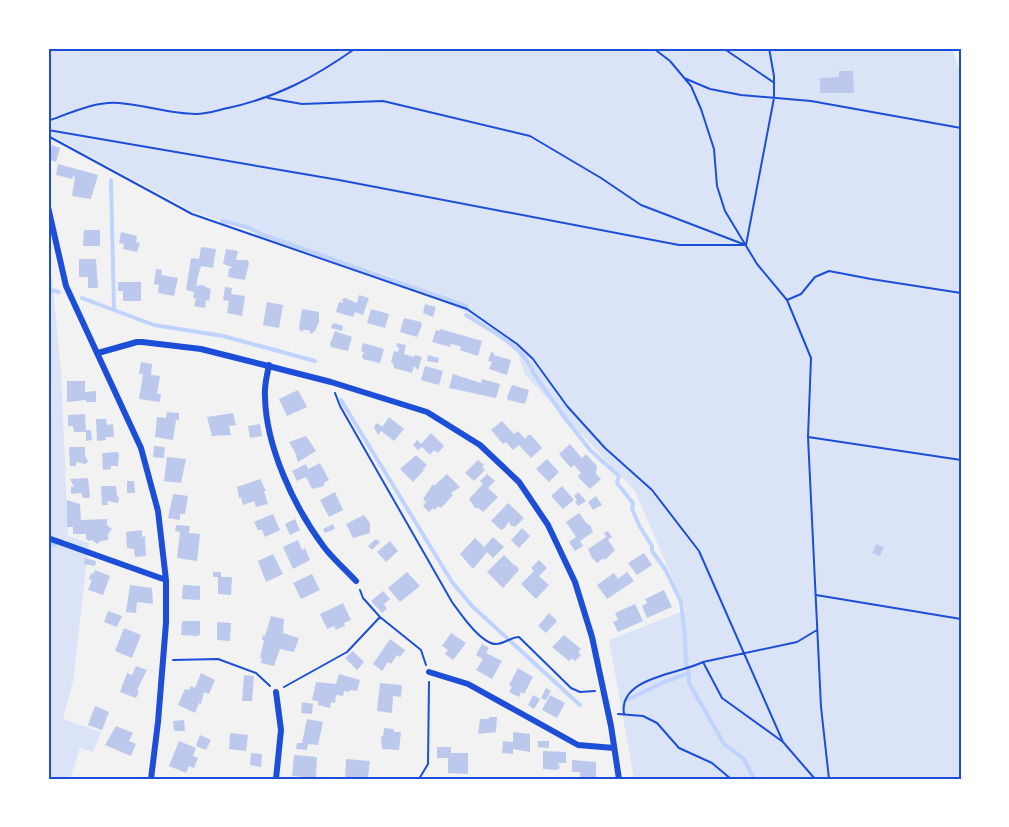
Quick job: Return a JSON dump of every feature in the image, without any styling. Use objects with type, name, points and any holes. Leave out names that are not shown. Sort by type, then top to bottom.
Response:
[{"type":"street","points":[[48,207],[66,286],[141,448],[158,511],[166,580],[164,659],[151,779]]},
{"type":"street","points":[[98,353],[142,342],[201,349],[269,364],[427,412],[480,445],[519,482],[548,525],[575,582],[592,637],[604,690],[619,779]]},
{"type":"street","points":[[269,364],[264,395],[268,426],[280,466],[302,513],[325,548],[356,581]]},
{"type":"street","points":[[48,538],[166,580]]},
{"type":"street","points":[[429,672],[468,684],[578,745],[614,748]]},
{"type":"street","points":[[276,692],[281,730],[276,779]]},
{"type":"path","points":[[48,121],[90,106],[117,102],[176,114],[200,114],[268,98],[307,80],[356,48]]},
{"type":"path","points":[[653,48],[670,62],[691,86],[701,108],[714,149],[717,186],[725,211],[757,264],[787,300],[811,358],[808,437],[821,707],[829,779]]},
{"type":"path","points":[[723,48],[774,82]]},
{"type":"path","points":[[746,245],[774,98],[769,48]]},
{"type":"path","points":[[684,77],[710,89],[741,95],[858,108],[961,128]]},
{"type":"path","points":[[268,98],[302,104],[383,101],[530,136],[602,177],[641,205],[746,245]]},
{"type":"path","points":[[48,130],[339,180],[679,245],[746,245]]},
{"type":"path","points":[[48,136],[192,214],[467,309],[517,344],[533,359],[567,406],[605,448],[652,490],[699,551],[783,742]]},
{"type":"path","points":[[787,300],[801,294],[815,277],[829,271],[961,293]]},
{"type":"path","points":[[331,382],[340,406],[452,602],[478,634],[491,643],[499,644],[519,637],[571,688],[589,693],[604,690]]},
{"type":"path","points":[[808,437],[961,460]]},
{"type":"path","points":[[356,581],[363,598],[380,618],[421,650],[429,672],[428,764],[420,779]]},
{"type":"path","points":[[816,595],[961,619]]},
{"type":"path","points":[[164,659],[218,659],[256,673],[276,692],[347,652],[380,618]]},
{"type":"path","points":[[624,714],[624,699],[635,687],[668,673],[692,668],[703,662],[797,642],[817,630]]},
{"type":"path","points":[[703,662],[722,698],[783,742],[815,779]]},
{"type":"path","points":[[609,715],[624,714],[643,717],[657,723],[679,748],[712,763],[731,779]]},
{"type":"shaded area","points":[[48,48],[952,48],[961,76],[961,779],[634,779],[609,640],[686,610],[635,491],[525,375],[515,345],[464,311],[390,276],[194,212],[48,134]]},
{"type":"shaded area","points":[[48,276],[52,278],[61,370],[68,536],[89,543],[73,681],[63,719],[101,732],[93,752],[80,748],[70,779],[48,779]]},
{"type":"building","points":[[839,71],[853,71],[854,93],[820,93],[820,78],[839,77]]},
{"type":"building","points":[[52,145],[60,148],[56,162],[48,159]]},
{"type":"building","points":[[58,164],[98,175],[91,199],[72,196],[75,177],[73,176],[72,179],[56,175]]},
{"type":"building","points":[[84,230],[100,230],[100,246],[83,246]]},
{"type":"building","points":[[121,232],[137,236],[136,242],[140,243],[137,252],[123,249],[124,244],[119,243]]},
{"type":"building","points":[[201,247],[216,249],[213,268],[201,266],[196,286],[204,285],[211,289],[205,308],[194,306],[196,298],[193,298],[194,292],[186,290],[191,258],[199,259]]},
{"type":"building","points":[[226,249],[238,251],[236,260],[247,260],[249,263],[245,280],[228,277],[229,269],[232,267],[223,264]]},
{"type":"building","points":[[79,259],[96,259],[98,288],[88,288],[88,277],[79,277]]},
{"type":"building","points":[[156,269],[162,270],[161,275],[178,278],[174,296],[158,293],[159,285],[154,284]]},
{"type":"building","points":[[118,282],[141,282],[141,301],[123,301],[123,291],[118,291]]},
{"type":"building","points":[[225,287],[232,288],[231,294],[245,296],[242,316],[227,313],[229,301],[223,300]]},
{"type":"building","points":[[359,295],[369,298],[363,315],[355,312],[353,317],[336,312],[339,302],[343,303],[342,299],[357,303]]},
{"type":"building","points":[[267,302],[283,305],[279,328],[263,325]]},
{"type":"building","points":[[425,304],[436,307],[433,317],[423,313]]},
{"type":"building","points":[[302,309],[319,312],[319,322],[311,334],[309,330],[301,332],[299,328]]},
{"type":"building","points":[[371,309],[389,314],[385,328],[367,323]]},
{"type":"building","points":[[404,318],[421,322],[417,337],[400,332]]},
{"type":"building","points":[[333,323],[343,326],[342,331],[331,328]]},
{"type":"building","points":[[440,329],[482,341],[478,356],[460,350],[461,347],[456,345],[451,344],[450,347],[432,342],[436,330],[440,331]]},
{"type":"building","points":[[335,331],[352,337],[348,351],[331,347]]},
{"type":"building","points":[[363,343],[384,349],[380,363],[363,359],[364,352],[361,351]]},
{"type":"building","points":[[397,343],[406,345],[404,354],[422,357],[418,370],[414,366],[412,373],[394,368],[391,362],[394,351],[398,352]]},
{"type":"building","points":[[491,352],[511,360],[507,375],[489,369],[492,362],[488,361]]},
{"type":"building","points":[[428,355],[439,358],[438,363],[427,361]]},
{"type":"building","points":[[141,362],[152,364],[151,375],[160,376],[157,394],[161,394],[160,402],[139,399],[143,374],[139,374]]},
{"type":"building","points":[[425,366],[443,371],[439,385],[421,380]]},
{"type":"building","points":[[453,374],[481,383],[482,379],[500,384],[496,398],[449,388]]},
{"type":"building","points":[[67,381],[85,381],[85,392],[96,391],[96,402],[86,402],[86,400],[67,402]]},
{"type":"building","points":[[512,385],[529,390],[525,404],[508,400]]},
{"type":"building","points":[[298,390],[307,407],[287,416],[279,399]]},
{"type":"building","points":[[167,412],[179,413],[173,440],[155,437],[157,417],[166,418]]},
{"type":"building","points":[[233,413],[236,425],[229,426],[231,435],[212,436],[207,417]]},
{"type":"building","points":[[85,414],[86,432],[74,432],[73,426],[68,426],[68,415]]},
{"type":"building","points":[[389,417],[404,429],[394,441],[381,431],[378,435],[374,427],[377,423],[382,427]]},
{"type":"building","points":[[96,419],[106,419],[107,425],[113,424],[114,437],[106,437],[106,440],[97,441]]},
{"type":"building","points":[[502,421],[514,434],[518,431],[525,439],[531,435],[542,448],[531,458],[519,445],[513,450],[506,442],[503,444],[491,430]]},
{"type":"building","points":[[260,424],[262,436],[250,438],[248,426]]},
{"type":"building","points":[[86,430],[91,430],[92,440],[86,441]]},
{"type":"building","points":[[431,433],[444,446],[438,453],[434,450],[430,455],[422,447],[418,450],[413,445],[417,440],[421,444]]},
{"type":"building","points":[[306,436],[316,451],[298,462],[289,442]]},
{"type":"building","points":[[570,444],[582,458],[586,454],[597,466],[596,474],[601,479],[590,489],[579,478],[581,473],[574,465],[571,468],[559,454]]},
{"type":"building","points":[[154,446],[165,447],[164,458],[153,457]]},
{"type":"building","points":[[69,447],[85,447],[85,456],[88,461],[86,464],[76,462],[76,466],[70,466]]},
{"type":"building","points":[[117,452],[119,454],[118,466],[111,466],[111,469],[103,470],[102,453]]},
{"type":"building","points":[[416,455],[427,465],[413,482],[400,469]]},
{"type":"building","points":[[167,457],[186,459],[181,483],[164,481]]},
{"type":"building","points":[[547,459],[559,472],[549,482],[536,469]]},
{"type":"building","points":[[478,460],[484,465],[482,467],[485,470],[474,481],[465,473]]},
{"type":"building","points":[[320,463],[329,480],[324,483],[324,486],[312,489],[306,477],[297,481],[292,471],[306,464],[308,469]]},
{"type":"building","points":[[447,474],[460,487],[451,493],[453,495],[441,508],[438,506],[429,512],[423,506],[426,502],[423,499],[433,484],[434,486]]},
{"type":"building","points":[[487,474],[495,481],[488,488],[498,497],[483,512],[475,508],[469,499],[483,484],[480,481]]},
{"type":"building","points":[[88,478],[89,498],[83,498],[81,493],[71,494],[71,487],[74,487],[70,479]]},
{"type":"building","points":[[260,479],[266,491],[264,491],[268,504],[256,507],[254,501],[243,505],[237,487]]},
{"type":"building","points":[[127,481],[134,481],[135,493],[127,493]]},
{"type":"building","points":[[101,486],[116,486],[118,503],[107,501],[108,505],[102,505]]},
{"type":"building","points":[[562,486],[574,500],[563,509],[551,496]]},
{"type":"building","points":[[335,492],[343,510],[329,517],[320,500]]},
{"type":"building","points":[[578,492],[586,501],[578,506],[574,496]]},
{"type":"building","points":[[173,494],[188,496],[185,514],[180,514],[180,520],[168,518]]},
{"type":"building","points":[[596,496],[602,505],[593,510],[588,502]]},
{"type":"building","points":[[67,500],[80,504],[81,520],[107,519],[107,525],[112,529],[108,534],[108,540],[97,544],[86,539],[86,534],[73,534],[73,527],[67,527]]},
{"type":"building","points":[[508,503],[524,518],[515,527],[510,525],[509,521],[501,530],[491,521]]},
{"type":"building","points":[[579,513],[593,532],[580,541],[583,546],[575,551],[569,542],[576,537],[566,522]]},
{"type":"building","points":[[273,514],[280,530],[265,537],[254,522]]},
{"type":"building","points":[[364,515],[370,523],[370,533],[353,538],[346,524]]},
{"type":"building","points":[[295,519],[300,530],[290,535],[285,524]]},
{"type":"building","points":[[333,524],[335,529],[325,533],[323,529]]},
{"type":"building","points":[[176,525],[190,526],[189,533],[200,534],[197,561],[177,558],[180,532],[175,531]]},
{"type":"building","points":[[522,528],[530,536],[519,548],[511,540]]},
{"type":"building","points":[[142,530],[142,537],[145,536],[146,556],[135,557],[134,549],[127,548],[126,532]]},
{"type":"building","points":[[608,531],[612,537],[608,540],[615,550],[605,560],[604,558],[597,563],[588,549],[606,537],[604,533]]},
{"type":"building","points":[[493,537],[504,547],[493,558],[487,552],[472,568],[460,554],[475,538],[484,547]]},
{"type":"building","points":[[376,539],[380,542],[372,550],[368,546]]},
{"type":"building","points":[[298,540],[302,550],[305,548],[310,560],[293,569],[283,547]]},
{"type":"building","points":[[390,541],[398,551],[386,562],[377,552]]},
{"type":"building","points":[[876,544],[884,547],[880,556],[872,553]]},
{"type":"building","points":[[644,553],[652,565],[637,575],[628,563]]},
{"type":"building","points":[[273,554],[283,574],[266,582],[258,561]]},
{"type":"building","points":[[504,555],[519,570],[503,588],[487,572]]},
{"type":"building","points":[[85,558],[96,561],[95,566],[84,564]]},
{"type":"building","points":[[539,560],[547,568],[539,576],[549,585],[536,599],[521,584],[534,571],[531,568]]},
{"type":"building","points":[[95,570],[110,576],[103,595],[88,590],[92,580],[89,579],[91,573],[93,574]]},
{"type":"building","points":[[213,572],[221,572],[221,577],[232,577],[231,595],[218,594],[218,577],[213,577]]},
{"type":"building","points":[[407,572],[420,586],[400,602],[388,588]]},
{"type":"building","points":[[627,572],[634,581],[607,599],[597,585],[614,573],[618,579]]},
{"type":"building","points":[[312,574],[320,590],[301,599],[293,583]]},
{"type":"building","points":[[130,585],[152,588],[153,604],[137,602],[136,613],[126,612]]},
{"type":"building","points":[[183,585],[200,586],[200,600],[182,599]]},
{"type":"building","points":[[664,590],[672,607],[647,618],[642,606],[647,603],[645,599]]},
{"type":"building","points":[[383,591],[390,599],[384,604],[387,609],[382,613],[371,601]]},
{"type":"building","points":[[343,603],[351,620],[336,630],[334,626],[327,629],[320,614]]},
{"type":"building","points":[[635,604],[643,621],[618,632],[613,622],[618,620],[615,613]]},
{"type":"building","points":[[108,611],[122,616],[117,627],[104,622]]},
{"type":"building","points":[[549,613],[557,621],[546,633],[538,626]]},
{"type":"building","points":[[271,616],[284,619],[283,633],[299,638],[294,652],[280,649],[274,666],[261,663],[262,658],[260,658],[263,635],[265,636]]},
{"type":"building","points":[[182,621],[200,621],[200,634],[198,636],[181,635]]},
{"type":"building","points":[[217,622],[231,623],[230,641],[217,640]]},
{"type":"building","points":[[124,628],[141,635],[132,658],[115,651]]},
{"type":"building","points":[[451,633],[466,643],[453,660],[445,654],[448,650],[442,646]]},
{"type":"building","points":[[564,635],[581,649],[578,652],[581,655],[575,661],[572,658],[569,661],[552,647]]},
{"type":"building","points":[[390,639],[405,650],[400,657],[397,655],[391,664],[388,662],[382,671],[373,664]]},
{"type":"building","points":[[482,644],[489,648],[486,653],[502,661],[492,679],[476,670],[483,659],[476,655]]},
{"type":"building","points":[[353,651],[364,662],[357,670],[345,658]]},
{"type":"building","points":[[136,666],[147,670],[137,690],[139,691],[136,698],[120,692],[127,673],[132,675]]},
{"type":"building","points":[[518,668],[533,677],[524,694],[521,692],[519,697],[509,692],[512,687],[509,685]]},
{"type":"building","points":[[201,673],[215,680],[209,694],[204,692],[201,704],[199,703],[195,713],[178,705],[185,689],[189,690],[191,686],[195,688]]},
{"type":"building","points":[[339,674],[360,680],[357,691],[344,691],[343,696],[336,695],[335,703],[331,702],[330,708],[318,705],[318,701],[312,700],[316,682],[336,684]]},
{"type":"building","points":[[244,675],[254,676],[252,701],[242,701]]},
{"type":"building","points":[[380,683],[402,685],[401,697],[393,696],[392,713],[377,711]]},
{"type":"building","points":[[546,688],[551,691],[546,700],[541,698]]},
{"type":"building","points":[[533,695],[540,699],[534,709],[528,705]]},
{"type":"building","points":[[550,695],[565,703],[557,718],[542,710]]},
{"type":"building","points":[[302,702],[313,704],[312,714],[301,713]]},
{"type":"building","points":[[95,706],[109,712],[102,730],[88,725]]},
{"type":"building","points":[[489,717],[497,717],[496,732],[478,734],[480,719],[489,719]]},
{"type":"building","points":[[307,719],[323,722],[318,745],[308,744],[307,750],[296,749],[297,743],[302,743]]},
{"type":"building","points":[[184,720],[185,731],[174,731],[173,721]]},
{"type":"building","points":[[116,726],[133,733],[129,741],[136,744],[131,756],[105,745]]},
{"type":"building","points":[[384,728],[401,732],[399,750],[382,749],[381,736],[383,736]]},
{"type":"building","points":[[513,732],[530,734],[530,752],[513,749],[513,754],[502,753],[503,741],[513,742]]},
{"type":"building","points":[[230,733],[248,735],[246,751],[229,749]]},
{"type":"building","points":[[200,735],[211,740],[206,750],[196,746]]},
{"type":"building","points":[[179,741],[196,748],[193,756],[198,758],[194,768],[189,766],[186,773],[169,766]]},
{"type":"building","points":[[538,741],[549,741],[549,748],[538,747]]},
{"type":"building","points":[[437,747],[451,747],[451,753],[468,753],[468,774],[448,773],[448,758],[437,758]]},
{"type":"building","points":[[543,751],[566,752],[566,763],[558,763],[560,768],[557,770],[543,769]]},
{"type":"building","points":[[251,753],[262,754],[261,767],[250,765]]},
{"type":"building","points":[[294,755],[317,757],[316,778],[292,776]]},
{"type":"building","points":[[346,759],[370,761],[368,777],[345,779]]},
{"type":"building","points":[[572,760],[596,762],[596,779],[580,779],[580,772],[572,772]]},
{"type":"waterway","points":[[111,180],[114,309]]},
{"type":"waterway","points":[[222,221],[247,227],[261,234],[466,306]]},
{"type":"waterway","points":[[48,289],[59,292]]},
{"type":"waterway","points":[[82,298],[154,325],[223,336],[315,361]]},
{"type":"waterway","points":[[466,315],[505,340],[522,355],[590,450],[619,476],[617,483],[633,503],[632,509],[640,527],[681,602],[686,664],[689,673]]},
{"type":"waterway","points":[[341,400],[452,582],[472,606],[580,705]]},
{"type":"waterway","points":[[48,542],[55,545]]},
{"type":"waterway","points":[[629,699],[689,673],[689,683],[724,744],[744,759],[754,779]]}]
